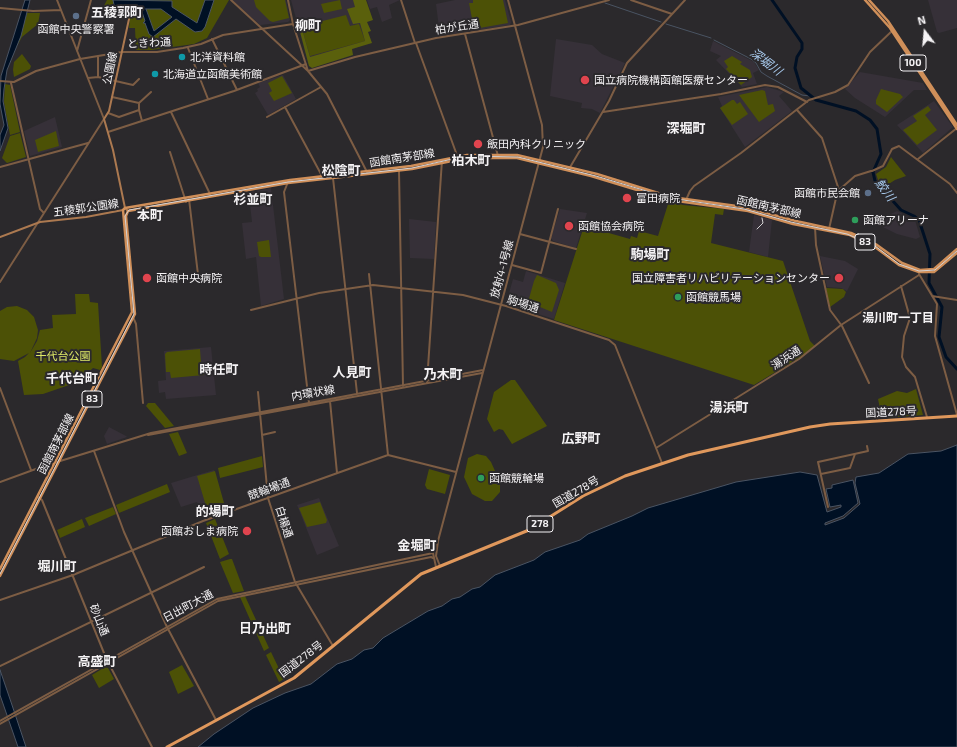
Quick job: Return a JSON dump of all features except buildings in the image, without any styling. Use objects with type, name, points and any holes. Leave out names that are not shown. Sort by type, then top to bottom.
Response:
[{"type":"highway","name":"国道278号","points":[[167,747],[294,678],[414,578],[529,530],[583,496],[625,476],[688,455],[810,428],[842,423],[957,416]]},
{"type":"main road","name":"100","points":[[865,0],[893,30]]},
{"type":"main road","name":"100","points":[[869,0],[893,30],[957,128]]},
{"type":"main road","name":"公園線","points":[[104,119],[108,113],[112,98],[129,19]]},
{"type":"main road","name":"五稜郭公園線","points":[[104,119],[124,209]]},
{"type":"main road","name":"函館南茅部線","points":[[128,211],[288,182],[399,169],[458,158],[469,154],[498,156],[522,155],[686,202],[744,207],[816,227],[854,234],[877,245],[902,263],[920,272],[931,271]]},
{"type":"main road","name":"函館南茅部線","points":[[124,209],[187,200]]},
{"type":"main road","name":"五稜郭公園線","points":[[0,237],[40,222],[86,217],[124,209],[128,211]]},
{"type":"main road","points":[[124,209],[132,314]]},
{"type":"main road","name":"83","points":[[0,576],[134,317],[135,310],[126,216],[128,211]]},
{"type":"main road","points":[[931,271],[957,249]]},
{"type":"main road","points":[[931,271],[936,271],[957,253]]},
{"type":"main road","name":"函館南茅部線","points":[[0,570],[40,497],[132,314]]},
{"type":"street","points":[[0,282],[40,222],[44,213],[104,119],[57,0]]},
{"type":"street","points":[[77,51],[90,0]]},
{"type":"street","points":[[231,0],[303,65],[321,86],[368,173]]},
{"type":"street","points":[[288,0],[293,24],[308,71]]},
{"type":"street","points":[[401,0],[458,158]]},
{"type":"street","name":"放射4-1号線","points":[[440,566],[436,553],[438,541],[540,161],[543,144],[543,130],[508,0]]},
{"type":"street","name":"柏が丘通","points":[[308,71],[354,57],[416,43],[515,26],[609,0]]},
{"type":"street","points":[[631,0],[672,14]]},
{"type":"street","points":[[569,168],[603,112],[628,63],[684,0]]},
{"type":"street","points":[[0,8],[28,11],[61,10]]},
{"type":"street","name":"ときわ通","points":[[0,81],[11,82],[36,71],[80,59],[122,52],[157,52],[188,47],[201,44],[222,35],[293,24]]},
{"type":"street","points":[[686,202],[690,191],[694,186],[737,156],[807,102],[835,92],[848,85],[870,52],[893,30]]},
{"type":"street","points":[[465,34],[498,156]]},
{"type":"street","points":[[212,39],[237,90]]},
{"type":"street","points":[[188,47],[208,99]]},
{"type":"street","points":[[98,56],[98,78]]},
{"type":"street","points":[[108,132],[237,90],[306,64]]},
{"type":"street","points":[[88,78],[98,78],[133,85],[139,79]]},
{"type":"street","points":[[11,82],[40,208],[44,213]]},
{"type":"street","points":[[603,112],[721,94],[765,85],[781,88],[807,102]]},
{"type":"street","points":[[267,117],[321,86]]},
{"type":"street","points":[[142,121],[139,103],[150,92]]},
{"type":"street","points":[[112,98],[139,103]]},
{"type":"street","points":[[285,107],[323,178]]},
{"type":"street","points":[[108,113],[119,117],[139,110]]},
{"type":"street","points":[[797,110],[821,137],[839,190]]},
{"type":"street","points":[[171,112],[210,196]]},
{"type":"street","points":[[918,159],[957,128]]},
{"type":"street","points":[[0,167],[88,143]]},
{"type":"street","points":[[829,230],[839,190],[855,176],[877,170],[886,164],[892,149],[896,146],[902,147],[918,159],[950,184],[957,193]]},
{"type":"street","points":[[170,152],[187,200],[199,283]]},
{"type":"street","points":[[427,382],[442,161]]},
{"type":"street","points":[[399,169],[403,386]]},
{"type":"street","points":[[332,177],[357,393]]},
{"type":"street","points":[[288,182],[284,192],[309,403]]},
{"type":"street","points":[[512,265],[541,273],[558,209]]},
{"type":"street","points":[[816,227],[816,245],[830,310],[841,325],[856,352],[869,383]]},
{"type":"street","points":[[520,234],[576,249]]},
{"type":"street","points":[[920,272],[933,296],[937,307],[935,336],[957,416]]},
{"type":"street","name":"湯浜通","points":[[656,448],[799,360],[841,325],[920,272]]},
{"type":"street","points":[[369,274],[369,286],[382,390],[388,455],[456,472]]},
{"type":"street","name":"駒場通","points":[[251,310],[296,298],[345,289],[369,286],[402,288],[463,295],[501,305],[613,342],[662,463]]},
{"type":"street","points":[[901,286],[910,318],[904,336],[902,357],[905,365],[915,377],[927,419]]},
{"type":"street","points":[[933,296],[957,300]]},
{"type":"street","points":[[132,314],[134,317],[143,403]]},
{"type":"street","name":"内環状線","points":[[0,482],[32,470],[56,464],[147,435],[330,399],[483,372]]},
{"type":"street","points":[[0,388],[32,470]]},
{"type":"street","name":"内環状線","points":[[330,399],[357,393],[382,390]]},
{"type":"street","name":"白楊通","points":[[258,392],[268,498],[296,583],[333,646]]},
{"type":"street","points":[[330,399],[337,473]]},
{"type":"street","points":[[262,435],[275,432]]},
{"type":"street","points":[[828,507],[818,462],[868,451],[867,446]]},
{"type":"street","points":[[94,451],[132,550],[167,628],[216,720]]},
{"type":"street","points":[[821,474],[850,468],[855,454]]},
{"type":"street","name":"競輪場通","points":[[0,600],[73,575],[132,550],[268,498],[388,455]]},
{"type":"street","name":"砂山通","points":[[40,497],[108,661],[152,747]]},
{"type":"street","name":"放射4-1号線","points":[[436,568],[433,553],[438,541]]},
{"type":"street","name":"日出町大通","points":[[296,583],[433,553]]},
{"type":"street","name":"日出町大通","points":[[8,718],[217,599],[431,557],[433,558]]},
{"type":"street","points":[[0,666],[204,567]]},
{"type":"street","points":[[0,720],[8,718]]},
{"type":"street","points":[[0,724],[8,718]]},
{"type":"shaded area","points":[[232,0],[286,0],[290,20],[288,22],[260,25]]},
{"type":"shaded area","points":[[291,0],[355,0],[368,43],[309,66]]},
{"type":"shaded area","points":[[367,0],[400,0],[389,5],[392,18],[382,22],[377,7],[370,9]]},
{"type":"shaded area","points":[[455,0],[505,0],[511,22],[510,25],[440,36],[436,4]]},
{"type":"shaded area","points":[[928,0],[957,0],[957,28],[939,33],[937,32]]},
{"type":"shaded area","name":"国立病院機構函館医療センター","points":[[556,39],[592,45],[602,54],[625,63],[600,113],[592,109],[581,108],[582,103],[550,96]]},
{"type":"shaded area","points":[[713,41],[754,62],[759,70],[753,73],[757,84],[742,87],[716,60],[721,56],[710,51]]},
{"type":"shaded area","points":[[860,72],[923,83],[927,90],[914,90],[885,117],[855,98],[845,89]]},
{"type":"shaded area","points":[[283,75],[296,99],[268,115],[255,93],[260,87],[258,83]]},
{"type":"shaded area","points":[[767,87],[784,92],[779,96],[792,111],[745,147],[720,108],[722,106],[718,97]]},
{"type":"shaded area","points":[[934,101],[953,127],[923,153],[897,125]]},
{"type":"shaded area","points":[[55,117],[62,147],[30,156],[24,131]]},
{"type":"shaded area","points":[[271,188],[284,299],[261,306],[256,257],[246,259],[242,223],[252,222],[249,196],[251,195],[251,192]]},
{"type":"shaded area","name":"函館協会病院","points":[[560,209],[587,213],[576,248],[553,241],[551,238]]},
{"type":"shaded area","points":[[897,211],[915,220],[920,237],[916,239],[897,234],[883,227],[889,215]]},
{"type":"shaded area","points":[[754,215],[772,220],[768,257],[749,252]]},
{"type":"shaded area","points":[[409,219],[436,222],[434,259],[410,258]]},
{"type":"shaded area","name":"国立障害者リハビリテーションセンター","points":[[820,256],[845,261],[858,269],[847,291],[841,288],[827,287]]},
{"type":"shaded area","points":[[526,271],[565,283],[554,319],[506,304],[513,279],[523,282]]},
{"type":"shaded area","points":[[211,347],[216,395],[166,399],[165,392],[159,393],[158,381],[166,380],[164,351]]},
{"type":"shaded area","points":[[109,427],[127,437],[107,444],[104,436]]},
{"type":"shaded area","points":[[214,470],[226,511],[204,519],[197,502],[181,507],[171,483]]},
{"type":"shaded area","points":[[319,498],[339,546],[317,555],[297,505]]},
{"type":"green space","points":[[107,0],[229,0],[207,38],[194,44],[151,50],[136,50],[135,28],[129,28],[130,19],[98,17]]},
{"type":"green space","points":[[254,0],[285,0],[289,18],[273,22],[270,21],[256,7]]},
{"type":"green space","points":[[340,0],[342,9],[324,13],[321,4]]},
{"type":"green space","points":[[353,0],[366,0],[373,20],[367,22],[371,31],[368,32],[372,43],[352,49],[353,55],[312,68],[309,66],[298,24],[318,19],[319,21],[303,25],[302,29],[310,57],[365,41],[360,23],[353,24],[347,9],[355,7]]},
{"type":"green space","points":[[473,0],[503,0],[508,23],[474,29],[469,3],[473,3]]},
{"type":"green space","points":[[27,13],[40,13],[38,24],[22,37],[16,48]]},
{"type":"green space","points":[[346,15],[350,26],[359,24],[365,41],[310,56],[302,29],[303,26]]},
{"type":"green space","points":[[22,54],[31,66],[30,69],[14,77],[14,62]]},
{"type":"green space","points":[[732,56],[742,62],[740,64],[750,70],[752,77],[741,85],[726,69],[728,67],[724,61]]},
{"type":"green space","points":[[282,76],[292,93],[274,101],[269,93],[272,91],[268,83]]},
{"type":"green space","points":[[5,84],[10,85],[20,132],[10,135],[4,102]]},
{"type":"green space","points":[[881,89],[900,94],[903,97],[887,112],[876,104],[876,100]]},
{"type":"green space","points":[[762,90],[765,91],[768,105],[773,104],[775,111],[759,122],[739,95]]},
{"type":"green space","points":[[734,100],[737,104],[740,102],[748,114],[732,125],[720,108]]},
{"type":"green space","points":[[928,106],[931,110],[925,115],[937,130],[917,145],[903,130],[917,121],[913,116]]},
{"type":"green space","points":[[56,131],[59,146],[38,152],[35,140]]},
{"type":"green space","points":[[20,133],[26,157],[7,163],[2,158],[10,136]]},
{"type":"green space","points":[[891,157],[906,176],[895,180],[884,187],[878,180],[876,174],[886,167]]},
{"type":"green space","name":"函館競馬場","points":[[669,201],[683,205],[724,209],[723,215],[715,214],[711,243],[783,261],[810,341],[815,346],[805,354],[754,385],[554,320],[584,226],[630,239],[631,236],[637,238],[639,231],[658,236]]},
{"type":"green space","points":[[269,240],[271,257],[259,256],[257,242]]},
{"type":"green space","points":[[537,275],[556,283],[559,290],[552,312],[528,302]]},
{"type":"green space","points":[[826,288],[843,289],[846,292],[844,297],[830,307]]},
{"type":"green space","name":"千代台公園","points":[[75,294],[89,294],[90,302],[98,303],[102,367],[100,370],[93,368],[78,382],[43,394],[24,395],[18,361],[29,353],[14,361],[0,359],[0,311],[7,307],[17,306],[27,310],[34,317],[38,330],[37,338],[30,353],[37,341],[40,330],[53,328],[52,315],[76,314]]},
{"type":"green space","points":[[200,349],[201,363],[207,363],[207,373],[203,373],[204,375],[171,378],[170,372],[166,372],[165,354],[167,352]]},
{"type":"green space","points":[[511,380],[515,380],[547,426],[512,444],[503,430],[499,429],[494,432],[487,419],[494,392]]},
{"type":"green space","points":[[916,389],[923,415],[882,418],[878,399],[897,391],[907,393]]},
{"type":"green space","points":[[148,403],[155,403],[174,426],[165,428],[146,406]]},
{"type":"green space","points":[[178,432],[187,453],[179,456],[169,434]]},
{"type":"green space","name":"函館競輪場","points":[[477,454],[486,456],[491,462],[500,482],[500,492],[492,501],[485,501],[472,494],[464,477],[468,458]]},
{"type":"green space","points":[[262,456],[263,467],[220,478],[218,468]]},
{"type":"green space","points":[[429,469],[450,475],[445,494],[427,489],[425,485]]},
{"type":"green space","points":[[215,471],[226,510],[209,516],[197,476]]},
{"type":"green space","points":[[167,484],[170,492],[119,513],[116,505]]},
{"type":"green space","points":[[320,502],[327,520],[326,523],[307,527],[299,508]]},
{"type":"green space","points":[[113,507],[116,514],[89,526],[85,518]]},
{"type":"green space","points":[[82,519],[85,527],[60,538],[57,530]]},
{"type":"green space","points":[[215,519],[229,554],[220,559],[206,523]]},
{"type":"green space","points":[[232,559],[244,591],[233,593],[220,562]]},
{"type":"green space","points":[[245,596],[269,648],[264,651],[240,597]]},
{"type":"green space","points":[[271,652],[284,679],[279,682],[266,655]]},
{"type":"green space","points":[[182,665],[194,686],[178,694],[169,672]]},
{"type":"green space","points":[[105,667],[108,668],[114,679],[99,688],[92,675]]},
{"type":"water","points":[[25,0],[30,0],[21,36],[7,70],[3,101],[8,128],[0,151],[0,135],[4,125],[0,104],[1,76]]},
{"type":"water","points":[[113,0],[172,1],[172,7],[197,23],[205,0],[214,0],[205,27],[202,31],[195,32],[176,19],[153,37],[149,34],[145,23],[143,23],[145,21],[141,9],[118,9],[114,5]],"holes":[[[146,9],[161,9],[172,17],[154,31]]]},
{"type":"water","points":[[957,445],[957,747],[198,747],[214,734],[253,708],[285,693],[311,684],[337,664],[352,659],[364,650],[373,648],[383,638],[428,611],[442,606],[452,599],[460,597],[472,589],[480,587],[495,575],[534,560],[545,552],[580,540],[588,534],[648,508],[736,482],[800,472],[817,475],[827,512],[841,507],[841,505],[830,507],[826,489],[832,488],[832,485],[853,480],[858,503],[843,516],[825,523],[825,525],[844,518],[860,504],[855,483],[856,477],[879,473],[908,454],[941,451]]},
{"type":"water","points":[[0,670],[26,747],[18,747],[0,695]]},
{"type":"waterway","name":"鮫川","points":[[772,0],[802,43],[802,49],[797,57],[795,68],[801,88],[816,100],[856,111],[870,120],[877,129],[881,154],[873,172],[875,181],[901,210],[919,220],[930,254],[929,283],[942,307],[939,337],[946,357],[957,369]]},
{"type":"waterway","points":[[605,3],[661,22]]},
{"type":"waterway","name":"深堀川","points":[[666,24],[711,38]]},
{"type":"waterway","name":"深堀川","points":[[714,40],[751,59],[756,63],[761,72],[767,76],[802,95],[810,96]]},
{"type":"tram line","points":[[0,574],[134,314],[125,216],[129,210],[288,182],[412,168],[466,156],[518,157],[596,176],[670,198],[744,209],[791,222],[847,234],[875,246],[899,264],[919,271],[935,270],[957,251]]},
{"type":"tram line","points":[[757,229],[763,223],[762,218]]},
{"type":"place","name":"函館中央警察署","points":[[76,16]]},
{"type":"place","name":"北洋資料館","points":[[182,57]]},
{"type":"place","name":"北海道立函館美術館","points":[[155,74]]},
{"type":"place","name":"国立病院機構函館医療センター","points":[[585,80]]},
{"type":"place","name":"飯田內科クリニック","points":[[478,144]]},
{"type":"place","name":"函館市民会館","points":[[868,193]]},
{"type":"place","name":"富田病院","points":[[627,198]]},
{"type":"place","name":"函館アリーナ","points":[[855,220]]},
{"type":"place","name":"函館協会病院","points":[[569,226]]},
{"type":"place","name":"函館中央病院","points":[[147,278]]},
{"type":"place","name":"国立障害者リハビリテーションセンター","points":[[839,278]]},
{"type":"place","name":"函館競馬場","points":[[678,297]]},
{"type":"place","name":"函館競輪場","points":[[481,478]]},
{"type":"place","name":"函館おしま病院","points":[[247,531]]},
{"type":"district","name":"五稜郭町","points":[[117,13]]},
{"type":"district","name":"柳町","points":[[308,26]]},
{"type":"district","name":"深堀町","points":[[686,129]]},
{"type":"district","name":"柏木町","points":[[471,161]]},
{"type":"district","name":"松陰町","points":[[341,171]]},
{"type":"district","name":"杉並町","points":[[253,200]]},
{"type":"district","name":"本町","points":[[150,216]]},
{"type":"district","name":"駒場町","points":[[650,255]]},
{"type":"district","name":"湯川町一丁目","points":[[898,318]]},
{"type":"district","name":"時任町","points":[[219,370]]},
{"type":"district","name":"人見町","points":[[352,373]]},
{"type":"district","name":"乃木町","points":[[443,375]]},
{"type":"district","name":"千代台町","points":[[72,379]]},
{"type":"district","name":"湯浜町","points":[[729,408]]},
{"type":"district","name":"広野町","points":[[581,439]]},
{"type":"district","name":"的場町","points":[[215,512]]},
{"type":"district","name":"金堀町","points":[[417,546]]},
{"type":"district","name":"堀川町","points":[[57,567]]},
{"type":"district","name":"日乃出町","points":[[265,629]]},
{"type":"district","name":"高盛町","points":[[97,662]]}]
